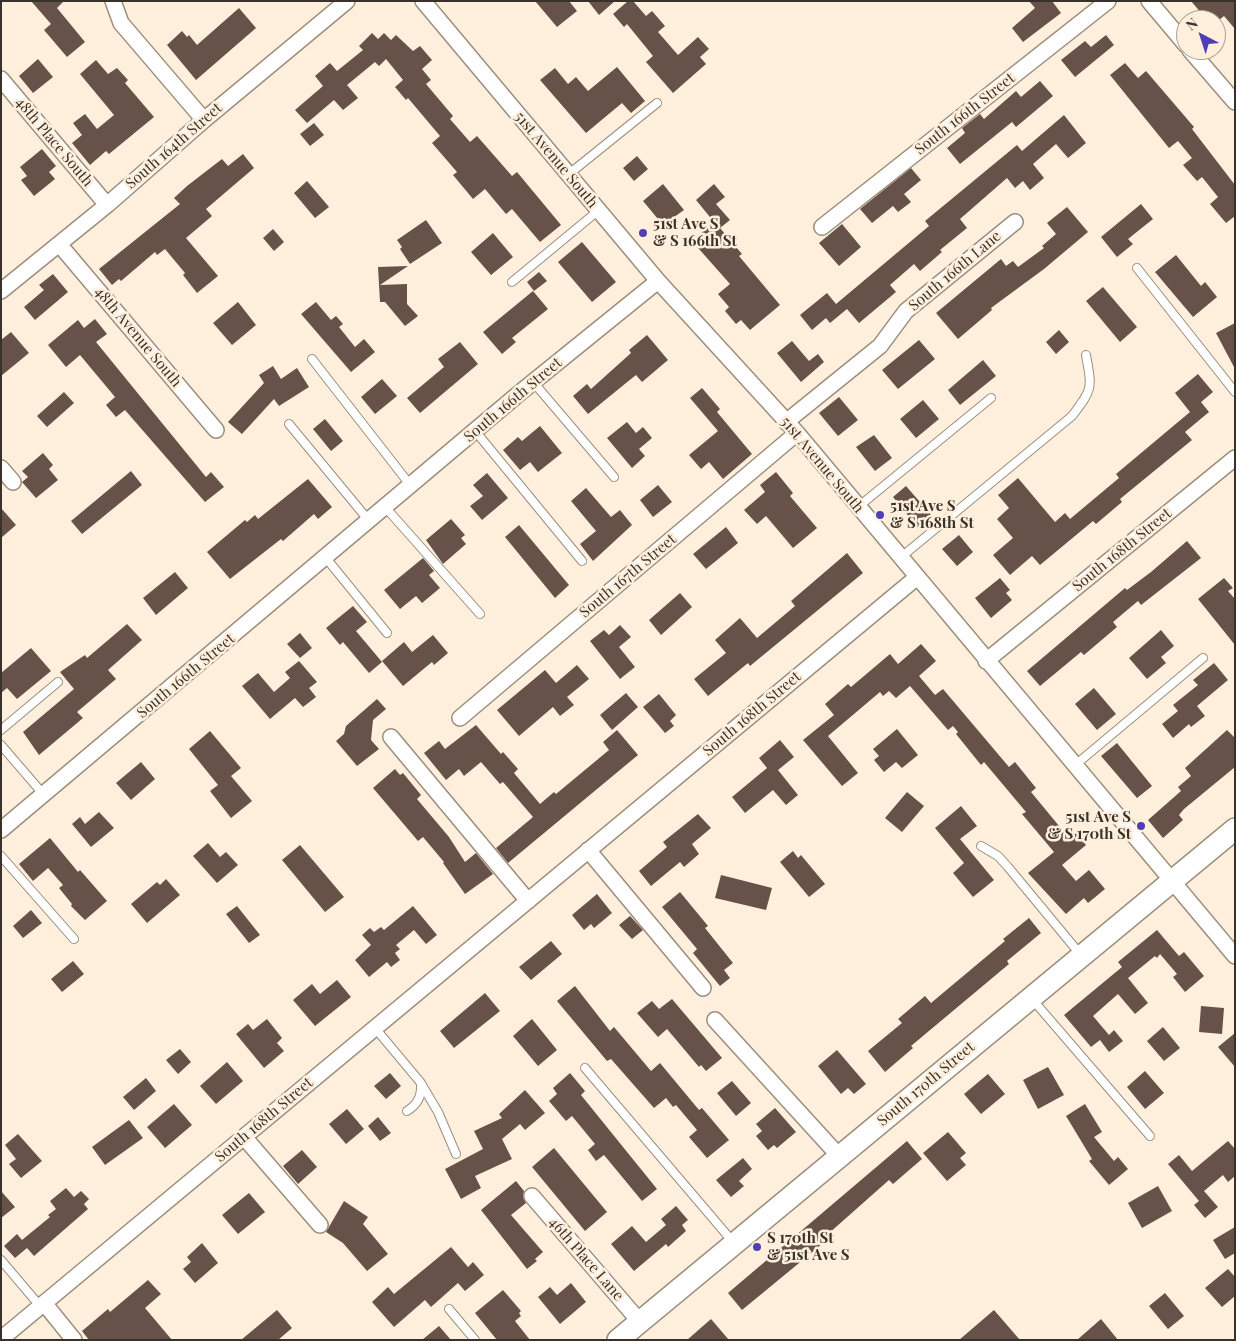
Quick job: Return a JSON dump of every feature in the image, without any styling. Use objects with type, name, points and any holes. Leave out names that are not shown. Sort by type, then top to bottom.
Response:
[{"type":"street","points":[[113,1],[121,23],[204,120]]},
{"type":"street","name":"South 164th Street","points":[[1,291],[108,205],[204,120],[348,1]]},
{"type":"street","name":"51st Avenue South","points":[[423,1],[658,281],[797,433],[916,578],[1235,956]]},
{"type":"street","name":"South 166th Street","points":[[822,227],[1108,1]]},
{"type":"street","points":[[1148,1],[1176,33]]},
{"type":"street","points":[[1199,60],[1234,99]]},
{"type":"street","name":"48th Place South","points":[[1,79],[108,205]]},
{"type":"street","name":"South 166th Lane","points":[[786,422],[880,346],[906,311],[1014,222]]},
{"type":"street","name":"48th Avenue South","points":[[59,244],[216,430]]},
{"type":"street","name":"South 166th Street","points":[[1,830],[658,281]]},
{"type":"street","name":"South 167th Street","points":[[460,718],[797,433]]},
{"type":"street","name":"South 168th Street","points":[[986,661],[1235,458]]},
{"type":"street","points":[[1,468],[13,482]]},
{"type":"street","name":"South 168th Street","points":[[1,1339],[916,578]]},
{"type":"street","points":[[392,737],[528,901]]},
{"type":"street","name":"South 170th Street","points":[[618,1340],[1235,829]]},
{"type":"street","points":[[588,850],[703,988]]},
{"type":"street","points":[[715,1020],[840,1156]]},
{"type":"street","points":[[244,1137],[320,1225]]},
{"type":"street","name":"46th Place Lane","points":[[532,1196],[640,1322]]},
{"type":"street","points":[[42,1305],[74,1340]]},
{"type":"lane","points":[[569,174],[657,103]]},
{"type":"lane","points":[[512,282],[599,210]]},
{"type":"lane","points":[[1137,268],[1235,392]]},
{"type":"lane","points":[[900,558],[1072,416],[1086,398],[1092,385],[1086,355]]},
{"type":"lane","points":[[312,359],[411,486]]},
{"type":"lane","points":[[534,383],[614,477]]},
{"type":"lane","points":[[858,507],[991,398]]},
{"type":"lane","points":[[289,424],[370,522]]},
{"type":"lane","points":[[476,432],[582,561]]},
{"type":"lane","points":[[386,508],[480,614]]},
{"type":"lane","points":[[326,558],[387,633]]},
{"type":"lane","points":[[1074,766],[1203,658]]},
{"type":"lane","points":[[1,730],[58,682]]},
{"type":"lane","points":[[1,745],[44,795]]},
{"type":"lane","points":[[981,846],[998,856],[1082,956]]},
{"type":"lane","points":[[1,856],[74,939]]},
{"type":"lane","points":[[1031,998],[1150,1136]]},
{"type":"lane","points":[[375,1028],[421,1083],[438,1112],[456,1154]]},
{"type":"lane","points":[[586,1068],[734,1244]]},
{"type":"lane","points":[[407,1111],[419,1100],[421,1083]]},
{"type":"lane","points":[[1,1260],[42,1305]]},
{"type":"lane","points":[[449,1309],[474,1340]]},
{"type":"building","points":[[31,1],[64,1],[57,8],[85,42],[67,57],[44,30],[51,24]]},
{"type":"building","points":[[535,1],[569,1],[577,11],[557,27]]},
{"type":"building","points":[[588,1],[615,1],[599,15]]},
{"type":"building","points":[[628,1],[633,1],[646,16],[652,11],[665,26],[658,32],[678,55],[698,37],[709,49],[700,57],[706,64],[673,93],[646,62],[653,56],[627,24],[624,27],[613,14]]},
{"type":"building","points":[[1029,1],[1052,1],[1061,13],[1023,42],[1012,28],[1035,8]]},
{"type":"building","points":[[1191,1],[1235,1],[1235,29],[1226,18],[1226,10],[1199,10]]},
{"type":"building","points":[[239,8],[256,28],[196,80],[167,45],[182,31],[187,37],[189,35],[197,45]]},
{"type":"building","points":[[372,33],[378,39],[384,33],[391,40],[396,35],[413,51],[420,46],[432,60],[422,69],[431,80],[426,84],[453,116],[450,119],[470,142],[477,136],[512,176],[517,172],[561,225],[540,242],[512,209],[506,214],[485,189],[473,199],[453,175],[457,172],[432,143],[440,136],[408,98],[406,100],[395,87],[403,80],[386,59],[379,66],[375,62],[347,85],[358,98],[343,110],[334,100],[307,123],[295,110],[323,86],[315,76],[330,63],[337,71],[363,50],[359,46]]},
{"type":"building","points":[[1106,35],[1114,45],[1075,77],[1061,60],[1085,41],[1091,47]]},
{"type":"building","points":[[38,59],[53,77],[33,93],[19,76]]},
{"type":"building","points":[[96,60],[108,74],[117,68],[128,80],[125,83],[154,117],[109,154],[106,151],[90,165],[72,143],[82,135],[73,123],[85,114],[97,129],[114,115],[80,74]]},
{"type":"building","points":[[1125,63],[1138,78],[1146,71],[1194,127],[1192,129],[1235,185],[1235,216],[1226,223],[1210,204],[1218,197],[1202,177],[1197,181],[1183,165],[1192,158],[1178,141],[1169,148],[1110,75]]},
{"type":"building","points":[[617,67],[645,101],[631,113],[622,103],[586,133],[540,80],[555,68],[568,84],[576,77],[588,91]]},
{"type":"building","points":[[1040,81],[1053,96],[1016,127],[1012,122],[960,164],[947,148],[965,133],[962,128],[980,114],[984,119],[1016,91],[1021,97]]},
{"type":"building","points":[[1064,115],[1086,143],[1068,158],[1056,144],[1033,164],[1044,178],[1030,190],[1023,181],[1015,188],[1007,178],[960,219],[967,228],[940,250],[942,252],[920,271],[914,264],[890,285],[896,292],[859,323],[847,309],[830,323],[826,318],[812,330],[800,315],[827,293],[836,304],[929,226],[925,221],[1017,145],[1022,151]]},
{"type":"building","points":[[314,123],[324,135],[310,146],[300,134]]},
{"type":"building","points":[[42,149],[56,166],[49,172],[55,179],[34,196],[21,180],[27,176],[20,167]]},
{"type":"building","points":[[243,154],[254,168],[206,209],[212,216],[186,238],[218,276],[197,293],[183,275],[185,273],[165,249],[157,255],[155,252],[121,281],[119,279],[112,285],[99,269],[180,204],[174,198],[187,186],[222,159],[228,166]]},
{"type":"building","points":[[637,156],[648,169],[634,181],[623,168]]},
{"type":"building","points":[[911,168],[921,180],[904,194],[911,202],[898,212],[893,206],[872,223],[860,209]]},
{"type":"building","points":[[307,181],[329,207],[315,218],[294,193]]},
{"type":"building","points":[[663,184],[684,210],[663,225],[643,201]]},
{"type":"building","points":[[714,184],[725,197],[716,204],[730,220],[720,228],[742,254],[739,256],[780,305],[750,330],[741,320],[736,324],[725,311],[729,307],[718,294],[730,284],[692,241],[714,222],[696,200]]},
{"type":"building","points":[[1141,204],[1153,219],[1128,239],[1133,244],[1117,257],[1101,237]]},
{"type":"building","points":[[1067,207],[1088,232],[1044,269],[991,308],[992,310],[958,339],[936,313],[1001,259],[1006,266],[1013,261],[1018,267],[1044,248],[1042,246],[1056,234],[1047,223]]},
{"type":"building","points":[[426,220],[442,243],[410,264],[400,249],[402,247],[397,240]]},
{"type":"building","points":[[842,224],[861,247],[839,266],[819,243]]},
{"type":"building","points":[[273,229],[284,242],[274,251],[263,238]]},
{"type":"building","points":[[493,233],[513,257],[491,275],[471,252]]},
{"type":"building","points":[[582,242],[616,282],[592,302],[558,262]]},
{"type":"building","points":[[1176,255],[1201,286],[1205,282],[1217,297],[1193,317],[1155,272]]},
{"type":"building","points":[[408,266],[380,285],[407,284],[407,304],[418,316],[405,326],[385,302],[380,302],[378,267]]},
{"type":"building","points":[[539,272],[547,281],[534,291],[527,282]]},
{"type":"building","points":[[53,274],[68,292],[35,320],[24,307],[44,290],[39,285]]},
{"type":"building","points":[[1103,287],[1137,327],[1120,342],[1086,301]]},
{"type":"building","points":[[533,291],[548,309],[512,338],[516,342],[502,354],[483,332]]},
{"type":"building","points":[[238,302],[256,325],[232,345],[213,323]]},
{"type":"building","points":[[316,302],[331,320],[336,316],[343,324],[339,327],[355,347],[364,339],[375,352],[351,372],[301,314]]},
{"type":"building","points":[[95,319],[107,334],[96,342],[206,477],[211,472],[224,487],[205,502],[125,410],[116,417],[106,405],[115,397],[80,355],[66,367],[48,345],[78,320],[84,328]]},
{"type":"building","points":[[1235,323],[1235,369],[1216,333]]},
{"type":"building","points":[[1059,330],[1069,342],[1056,354],[1046,342]]},
{"type":"building","points":[[11,332],[29,353],[1,376],[1,340]]},
{"type":"building","points":[[647,335],[668,360],[642,382],[636,375],[588,414],[573,396],[587,384],[591,389],[631,353],[629,350]]},
{"type":"building","points":[[919,340],[935,359],[898,389],[882,370]]},
{"type":"building","points":[[792,341],[809,361],[818,354],[824,362],[801,382],[777,353]]},
{"type":"building","points":[[460,342],[478,364],[420,413],[407,398],[444,367],[438,359]]},
{"type":"building","points":[[983,360],[996,376],[960,405],[948,390]]},
{"type":"building","points":[[273,366],[281,379],[297,368],[309,387],[279,406],[274,399],[242,434],[228,422],[264,383],[259,375]]},
{"type":"building","points":[[1198,374],[1213,392],[1201,402],[1209,412],[1185,432],[1192,440],[1120,499],[1122,502],[1096,524],[1093,521],[1040,565],[1032,556],[1010,575],[993,555],[1013,538],[997,519],[1009,508],[998,495],[1018,478],[1055,522],[1065,513],[1070,519],[1119,478],[1116,474],[1190,412],[1175,393]]},
{"type":"building","points":[[382,379],[397,396],[375,414],[361,397]]},
{"type":"building","points":[[702,388],[720,409],[717,412],[752,454],[723,479],[709,462],[701,469],[689,455],[718,431],[690,398]]},
{"type":"building","points":[[64,392],[74,403],[47,427],[37,416]]},
{"type":"building","points":[[839,397],[858,420],[838,436],[819,413]]},
{"type":"building","points":[[923,400],[939,419],[916,438],[900,419]]},
{"type":"building","points":[[325,419],[343,441],[331,451],[313,429]]},
{"type":"building","points":[[627,422],[636,433],[643,427],[652,438],[639,449],[645,456],[632,468],[607,438]]},
{"type":"building","points":[[540,426],[562,453],[538,472],[530,462],[520,470],[503,450],[518,437],[522,441]]},
{"type":"building","points":[[874,435],[892,458],[875,471],[856,447]]},
{"type":"building","points":[[43,453],[53,465],[49,469],[58,480],[36,498],[22,482],[28,477],[22,471]]},
{"type":"building","points":[[131,471],[142,485],[82,534],[71,521]]},
{"type":"building","points":[[776,472],[793,493],[790,496],[817,528],[793,548],[766,516],[757,524],[744,510],[765,492],[760,485]]},
{"type":"building","points":[[487,473],[508,498],[482,520],[470,506],[483,496],[473,485]]},
{"type":"building","points":[[308,479],[332,507],[318,519],[314,514],[283,541],[281,539],[230,579],[207,552],[245,520],[247,522],[255,515],[258,519]]},
{"type":"building","points":[[658,485],[672,502],[653,517],[640,500]]},
{"type":"building","points":[[906,486],[933,517],[919,529],[893,497]]},
{"type":"building","points":[[586,488],[611,517],[620,510],[632,525],[593,561],[580,544],[596,531],[571,501]]},
{"type":"building","points":[[1,508],[16,525],[1,538]]},
{"type":"building","points":[[451,519],[465,535],[461,538],[466,544],[443,564],[426,540]]},
{"type":"building","points":[[519,525],[569,585],[555,598],[505,537]]},
{"type":"building","points":[[726,527],[738,543],[706,569],[693,554]]},
{"type":"building","points":[[959,535],[973,552],[957,566],[942,549]]},
{"type":"building","points":[[1187,541],[1201,558],[1141,605],[1138,601],[1113,622],[1117,627],[1084,655],[1081,652],[1040,686],[1027,671],[1125,588],[1127,590],[1151,572]]},
{"type":"building","points":[[847,553],[863,573],[750,666],[748,663],[708,696],[694,679],[726,653],[715,640],[740,618],[757,638],[795,606],[791,601]]},
{"type":"building","points":[[423,558],[434,571],[429,575],[440,588],[422,603],[416,596],[400,609],[384,590]]},
{"type":"building","points":[[175,572],[188,588],[156,615],[143,598]]},
{"type":"building","points":[[1000,578],[1010,590],[1006,593],[1012,600],[991,618],[975,598]]},
{"type":"building","points":[[1224,578],[1233,588],[1228,591],[1235,599],[1235,645],[1198,599]]},
{"type":"building","points":[[680,593],[692,607],[661,635],[649,620]]},
{"type":"building","points":[[353,606],[367,622],[356,631],[382,662],[369,673],[343,642],[340,645],[326,628]]},
{"type":"building","points":[[127,624],[142,640],[108,670],[116,679],[77,712],[83,718],[39,755],[23,732],[74,689],[60,672],[85,655],[87,658]]},
{"type":"building","points":[[620,625],[631,637],[619,647],[635,667],[620,679],[590,641],[604,630],[609,635]]},
{"type":"building","points":[[1161,630],[1174,646],[1161,657],[1166,663],[1147,679],[1129,658]]},
{"type":"building","points":[[300,633],[312,648],[300,658],[287,644]]},
{"type":"building","points":[[433,635],[448,653],[434,665],[432,662],[403,686],[382,661],[404,642],[412,652]]},
{"type":"building","points":[[921,644],[936,661],[919,676],[935,695],[943,689],[1009,767],[1015,762],[1036,788],[1031,792],[1069,838],[1076,833],[1086,845],[1062,865],[1076,881],[1089,870],[1105,889],[1088,903],[1084,898],[1066,914],[1028,873],[1054,852],[1022,814],[1026,812],[984,762],[981,765],[956,734],[958,732],[953,726],[948,730],[910,686],[896,698],[889,691],[883,696],[880,692],[828,736],[858,773],[842,786],[803,740],[834,715],[825,704],[848,684],[851,687],[890,654],[898,664]]},
{"type":"building","points":[[31,648],[51,671],[17,699],[7,688],[1,693],[1,673]]},
{"type":"building","points":[[299,661],[317,682],[309,688],[316,697],[303,707],[295,698],[270,719],[242,686],[258,673],[274,692],[290,678],[285,672]]},
{"type":"building","points":[[1214,663],[1228,680],[1197,706],[1205,716],[1191,727],[1189,724],[1173,738],[1162,724],[1178,711],[1173,705],[1198,685],[1193,680]]},
{"type":"building","points":[[577,665],[589,679],[567,697],[574,705],[560,716],[553,707],[519,736],[497,710],[545,670],[556,683]]},
{"type":"building","points":[[1094,688],[1116,714],[1097,730],[1075,704]]},
{"type":"building","points":[[626,693],[638,707],[612,730],[600,715]]},
{"type":"building","points":[[659,694],[676,715],[670,721],[674,726],[665,733],[643,707]]},
{"type":"building","points":[[377,699],[386,709],[373,720],[371,740],[379,749],[357,766],[336,741],[344,734],[346,726]]},
{"type":"building","points":[[476,725],[501,754],[503,752],[518,769],[514,773],[540,804],[554,792],[556,794],[609,750],[603,742],[617,730],[638,755],[508,863],[496,848],[533,817],[503,782],[500,784],[481,762],[464,776],[459,769],[446,780],[424,753],[439,741],[445,749]]},
{"type":"building","points":[[897,729],[918,755],[902,768],[896,762],[884,772],[874,760],[879,756],[873,749]]},
{"type":"building","points":[[1227,730],[1235,738],[1235,767],[1184,809],[1179,815],[1183,820],[1163,838],[1148,820],[1181,791],[1178,787],[1191,776],[1185,768]]},
{"type":"building","points":[[210,731],[241,768],[231,776],[252,801],[231,818],[210,791],[218,785],[189,749]]},
{"type":"building","points":[[780,740],[794,757],[778,770],[798,795],[786,805],[773,790],[745,813],[732,797],[767,768],[759,758]]},
{"type":"building","points":[[1117,743],[1152,786],[1137,798],[1101,756]]},
{"type":"building","points":[[141,762],[155,779],[131,800],[116,783]]},
{"type":"building","points":[[395,769],[400,775],[403,773],[421,795],[417,799],[449,837],[465,862],[476,853],[493,874],[465,894],[444,862],[423,837],[418,841],[373,788]]},
{"type":"building","points":[[907,792],[924,806],[902,832],[885,818]]},
{"type":"building","points":[[961,806],[977,826],[960,839],[994,880],[973,897],[953,873],[964,863],[935,828]]},
{"type":"building","points":[[99,812],[114,828],[91,847],[72,824],[80,817],[85,824]]},
{"type":"building","points":[[698,814],[711,828],[692,844],[699,854],[684,867],[680,862],[651,886],[639,871],[667,847],[663,842]]},
{"type":"building","points":[[50,838],[78,872],[80,870],[107,901],[85,920],[71,906],[72,904],[59,888],[63,885],[48,868],[33,881],[19,864]]},
{"type":"building","points":[[208,843],[220,857],[226,852],[238,865],[217,883],[193,856]]},
{"type":"building","points":[[300,845],[344,897],[325,912],[282,860]]},
{"type":"building","points":[[793,851],[798,858],[801,855],[825,884],[809,897],[780,862]]},
{"type":"building","points":[[721,875],[772,888],[766,910],[715,898]]},
{"type":"building","points":[[166,879],[180,895],[147,923],[131,904],[157,882],[160,885]]},
{"type":"building","points":[[680,892],[708,926],[705,928],[733,963],[724,970],[730,978],[720,986],[693,953],[697,949],[662,907]]},
{"type":"building","points":[[597,894],[612,913],[594,928],[591,924],[584,930],[572,915]]},
{"type":"building","points":[[237,906],[260,935],[249,943],[226,914]]},
{"type":"building","points":[[413,906],[437,935],[426,944],[414,930],[396,945],[400,949],[395,953],[400,960],[391,967],[387,962],[369,977],[355,960],[371,945],[362,935],[370,928],[374,932],[381,927],[384,930]]},
{"type":"building","points":[[31,910],[42,923],[23,938],[13,926]]},
{"type":"building","points":[[630,916],[643,930],[632,939],[619,925]]},
{"type":"building","points":[[1029,918],[1041,933],[1007,961],[1009,964],[911,1046],[913,1048],[885,1072],[868,1051],[902,1023],[898,1019],[925,996],[931,1003],[1005,941],[1003,939]]},
{"type":"building","points":[[1157,930],[1179,956],[1184,952],[1204,976],[1185,992],[1173,977],[1177,974],[1160,954],[1157,958],[1155,956],[1128,978],[1148,1003],[1135,1014],[1118,994],[1093,1016],[1109,1035],[1114,1030],[1123,1041],[1109,1052],[1100,1040],[1091,1047],[1064,1015],[1122,967],[1118,962]]},
{"type":"building","points":[[551,941],[562,954],[531,980],[519,967]]},
{"type":"building","points":[[73,961],[84,974],[62,992],[51,979]]},
{"type":"building","points":[[337,980],[351,997],[315,1026],[293,1000],[312,984],[320,994]]},
{"type":"building","points":[[575,986],[610,1031],[614,1027],[651,1071],[660,1063],[699,1110],[702,1108],[729,1140],[707,1158],[689,1137],[697,1130],[676,1105],[673,1107],[666,1098],[654,1108],[611,1059],[607,1061],[557,1001]]},
{"type":"building","points":[[485,993],[500,1011],[454,1048],[440,1031]]},
{"type":"building","points":[[672,999],[722,1058],[706,1071],[701,1065],[699,1067],[667,1029],[658,1037],[637,1013],[652,1001],[659,1009]]},
{"type":"building","points":[[1201,1006],[1224,1008],[1222,1034],[1199,1032]]},
{"type":"building","points":[[267,1019],[282,1038],[277,1043],[284,1051],[264,1068],[236,1034],[248,1024],[253,1030]]},
{"type":"building","points":[[532,1019],[557,1050],[538,1066],[513,1036]]},
{"type":"building","points":[[1163,1027],[1180,1048],[1164,1061],[1147,1041]]},
{"type":"building","points":[[1235,1033],[1235,1067],[1218,1047]]},
{"type":"building","points":[[180,1049],[191,1062],[178,1074],[166,1060]]},
{"type":"building","points":[[837,1050],[866,1084],[854,1094],[848,1088],[841,1094],[818,1066]]},
{"type":"building","points":[[227,1062],[243,1081],[216,1104],[200,1086]]},
{"type":"building","points":[[1048,1067],[1064,1095],[1038,1109],[1023,1080]]},
{"type":"building","points":[[1145,1071],[1164,1093],[1145,1109],[1127,1087]]},
{"type":"building","points":[[390,1073],[401,1086],[386,1099],[374,1086]]},
{"type":"building","points":[[570,1073],[585,1091],[581,1095],[657,1189],[642,1201],[604,1155],[596,1161],[588,1150],[595,1144],[572,1116],[566,1121],[549,1101],[557,1094],[553,1088]]},
{"type":"building","points":[[988,1074],[1005,1094],[981,1114],[964,1094]]},
{"type":"building","points":[[146,1078],[156,1091],[134,1110],[123,1097]]},
{"type":"building","points":[[732,1081],[751,1103],[736,1116],[717,1093]]},
{"type":"building","points":[[525,1090],[545,1113],[525,1130],[520,1124],[502,1139],[512,1159],[475,1176],[481,1188],[461,1199],[445,1169],[483,1149],[474,1131],[502,1118],[499,1114]]},
{"type":"building","points":[[174,1104],[192,1125],[165,1148],[147,1127]]},
{"type":"building","points":[[1085,1104],[1102,1132],[1094,1137],[1114,1161],[1118,1157],[1128,1169],[1109,1185],[1089,1161],[1092,1159],[1066,1116]]},
{"type":"building","points":[[775,1108],[796,1132],[777,1148],[774,1145],[768,1150],[756,1136],[762,1131],[756,1124]]},
{"type":"building","points":[[347,1109],[364,1129],[346,1144],[329,1124]]},
{"type":"building","points":[[378,1117],[391,1133],[380,1141],[368,1126]]},
{"type":"building","points":[[129,1120],[143,1138],[105,1165],[92,1147]]},
{"type":"building","points":[[948,1132],[966,1153],[960,1158],[966,1165],[947,1181],[923,1153]]},
{"type":"building","points":[[18,1134],[42,1161],[21,1178],[9,1164],[16,1159],[5,1145]]},
{"type":"building","points":[[907,1141],[922,1159],[893,1184],[889,1180],[819,1242],[821,1245],[742,1310],[728,1293]]},
{"type":"building","points":[[1228,1141],[1235,1149],[1235,1176],[1228,1182],[1223,1175],[1204,1191],[1218,1207],[1205,1218],[1194,1205],[1199,1201],[1168,1164],[1179,1155],[1192,1171]]},
{"type":"building","points":[[554,1148],[607,1212],[585,1231],[532,1167]]},
{"type":"building","points":[[302,1150],[317,1167],[298,1184],[283,1166]]},
{"type":"building","points":[[743,1158],[752,1169],[739,1181],[744,1186],[731,1197],[716,1180]]},
{"type":"building","points":[[516,1181],[524,1191],[523,1197],[526,1203],[511,1215],[543,1252],[535,1259],[537,1261],[527,1269],[481,1210]]},
{"type":"building","points":[[1158,1186],[1172,1211],[1142,1228],[1128,1203]]},
{"type":"building","points":[[66,1188],[74,1197],[81,1191],[89,1199],[84,1204],[88,1209],[34,1256],[27,1248],[15,1258],[4,1246],[17,1234],[22,1240],[50,1217],[48,1215],[56,1209],[50,1201]]},
{"type":"building","points":[[1,1191],[15,1207],[1,1218]]},
{"type":"building","points":[[249,1193],[265,1212],[238,1234],[222,1215]]},
{"type":"building","points":[[344,1201],[368,1217],[363,1224],[388,1254],[367,1271],[343,1243],[326,1232]]},
{"type":"building","points":[[676,1206],[688,1220],[682,1225],[686,1231],[668,1247],[666,1244],[634,1271],[611,1244],[632,1226],[646,1242],[666,1225],[661,1219]]},
{"type":"building","points":[[1235,1227],[1235,1253],[1225,1259],[1213,1240]]},
{"type":"building","points":[[202,1243],[218,1263],[195,1283],[183,1269],[191,1262],[187,1257]]},
{"type":"building","points":[[451,1247],[468,1267],[473,1262],[484,1275],[465,1291],[458,1283],[431,1307],[425,1300],[394,1327],[372,1302],[388,1287],[394,1294]]},
{"type":"building","points":[[1228,1269],[1235,1277],[1235,1296],[1222,1307],[1205,1288]]},
{"type":"building","points":[[148,1280],[161,1294],[145,1308],[172,1340],[89,1340],[82,1331],[108,1309],[110,1312]]},
{"type":"building","points":[[571,1283],[586,1302],[560,1324],[538,1297],[550,1287],[557,1295]]},
{"type":"building","points":[[503,1290],[521,1311],[519,1313],[521,1316],[515,1321],[530,1340],[497,1340],[475,1313]]},
{"type":"building","points":[[1165,1293],[1184,1316],[1168,1329],[1149,1306]]},
{"type":"building","points":[[277,1310],[292,1328],[278,1340],[241,1340]]},
{"type":"building","points":[[994,1310],[1020,1340],[959,1340]]},
{"type":"building","points":[[711,1319],[729,1340],[687,1340]]},
{"type":"building","points":[[1101,1319],[1118,1340],[1077,1340]]},
{"type":"building","points":[[439,1326],[451,1340],[422,1340]]},
{"type":"place","name":"51st Ave S & S 166th St","points":[[643,233]]},
{"type":"place","name":"51st Ave S & S 168th St","points":[[880,515]]},
{"type":"place","name":"51st Ave S & S 170th St","points":[[1141,826]]},
{"type":"place","name":"S 170th St & 51st Ave S","points":[[757,1247]]}]
